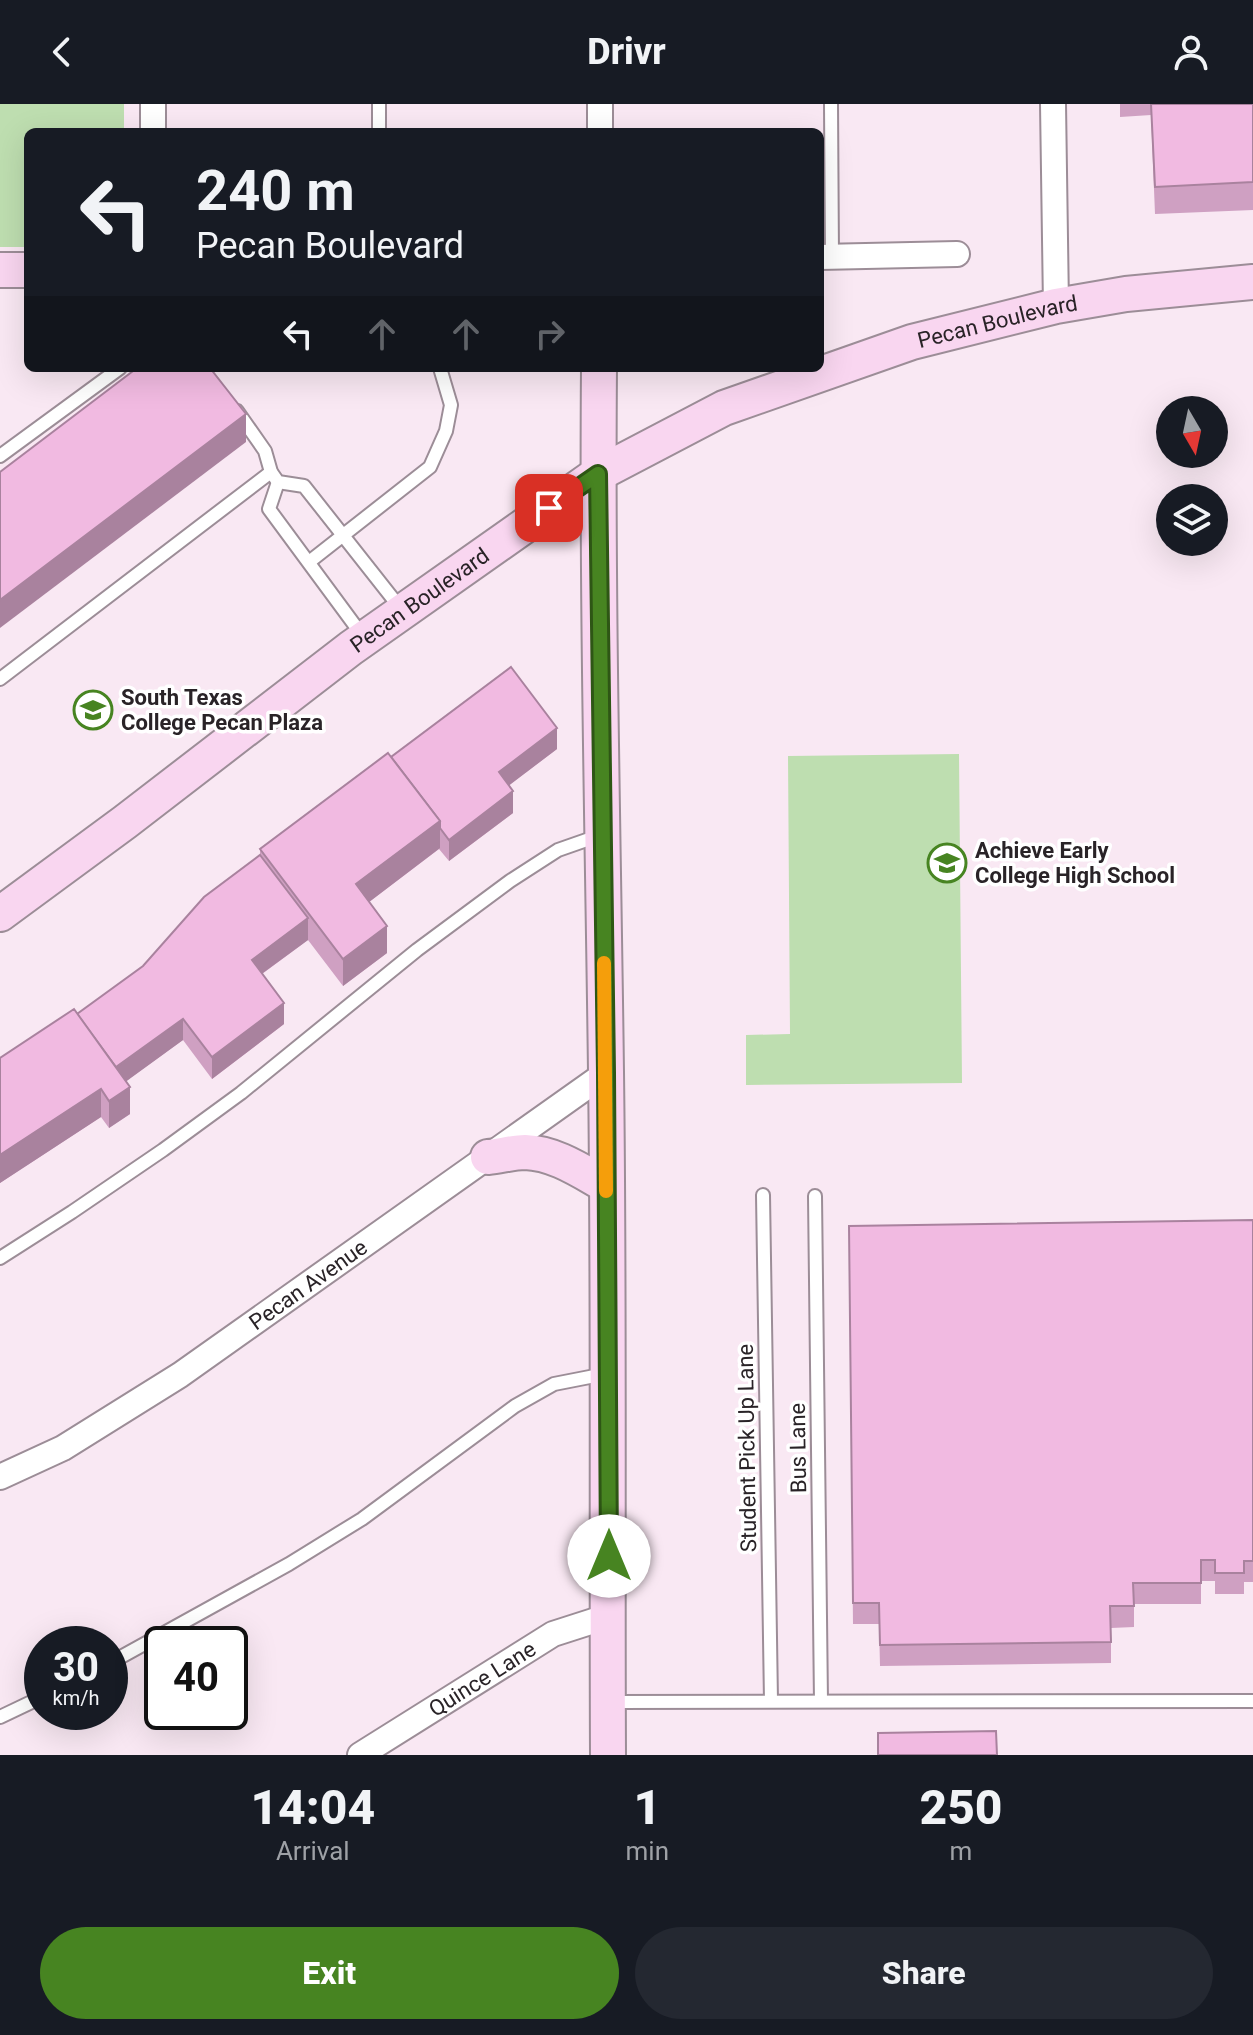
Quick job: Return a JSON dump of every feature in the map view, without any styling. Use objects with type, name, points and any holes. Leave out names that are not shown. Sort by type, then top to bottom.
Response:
[{"type":"street","points":[[153,104],[153,128]]},
{"type":"street","points":[[600,104],[600,128]]},
{"type":"street","points":[[1053,104],[1056,306]]},
{"type":"street","points":[[826,257],[957,254]]},
{"type":"street","points":[[0,270],[24,270]]},
{"type":"street","name":"Pecan Boulevard","points":[[0,914],[403,611],[598,474],[724,408],[912,342],[1056,306],[1126,294],[1253,282]]},
{"type":"street","points":[[599,372],[608,1373],[608,1755]]},
{"type":"street","name":"Pecan Avenue","points":[[0,1477],[63,1448],[180,1375],[606,1073]]},
{"type":"street","points":[[488,1157],[524,1152],[543,1155],[577,1168],[606,1185]]},
{"type":"street","name":"Quince Lane","points":[[360,1755],[553,1634],[609,1616]]},
{"type":"lane","points":[[379,104],[379,128]]},
{"type":"lane","points":[[826,257],[831,104]]},
{"type":"lane","points":[[0,456],[115,372]]},
{"type":"lane","points":[[309,562],[430,467],[446,431],[451,405],[441,372]]},
{"type":"lane","points":[[232,404],[265,451],[275,477],[269,509],[365,639]]},
{"type":"lane","points":[[275,477],[304,486],[403,611]]},
{"type":"lane","points":[[0,679],[275,477]]},
{"type":"lane","points":[[0,1258],[72,1212],[241,1093],[417,950],[510,881],[558,850],[601,834]]},
{"type":"lane","name":"Student Pick Up Lane","points":[[763,1195],[771,1701]]},
{"type":"lane","name":"Bus Lane","points":[[815,1196],[821,1701]]},
{"type":"lane","points":[[128,1653],[289,1564],[362,1519],[515,1406],[554,1384],[608,1373]]},
{"type":"lane","points":[[608,1702],[1253,1701]]},
{"type":"lane","points":[[0,1717],[24,1706]]},
{"type":"green space","points":[[0,104],[124,104],[124,128],[24,128],[24,247],[0,247]]},
{"type":"green space","points":[[959,754],[962,1083],[746,1085],[746,1035],[790,1034],[788,756]]},
{"type":"building","points":[[1151,104],[1253,104],[1253,182],[1155,187]]},
{"type":"building","points":[[132,372],[213,372],[246,414],[0,600],[0,472]]},
{"type":"building","points":[[511,667],[557,728],[499,772],[513,791],[449,840],[440,828],[440,821],[391,757]]},
{"type":"building","points":[[388,753],[440,821],[356,884],[387,926],[343,959],[260,849]]},
{"type":"building","points":[[260,855],[308,918],[252,960],[284,1003],[212,1057],[183,1019],[116,1067],[77,1014],[143,966],[204,897]]},
{"type":"building","points":[[74,1009],[130,1087],[109,1101],[101,1089],[0,1155],[0,1058]]},
{"type":"building","points":[[1253,1220],[1253,1561],[1244,1561],[1244,1573],[1215,1573],[1215,1560],[1201,1560],[1201,1583],[1133,1583],[1134,1606],[1110,1606],[1111,1642],[880,1645],[879,1603],[853,1603],[849,1226]]},
{"type":"building","points":[[996,1731],[997,1755],[878,1755],[878,1733]]},
{"type":"slow traffic","points":[[604,963],[606,1191]]},
{"type":"place","name":"South Texas College Pecan Plaza","points":[[93,710]]},
{"type":"place","name":"Achieve Early College High School","points":[[947,863]]},
{"type":"route","points":[[549,508],[598,474],[609,1556]]}]
